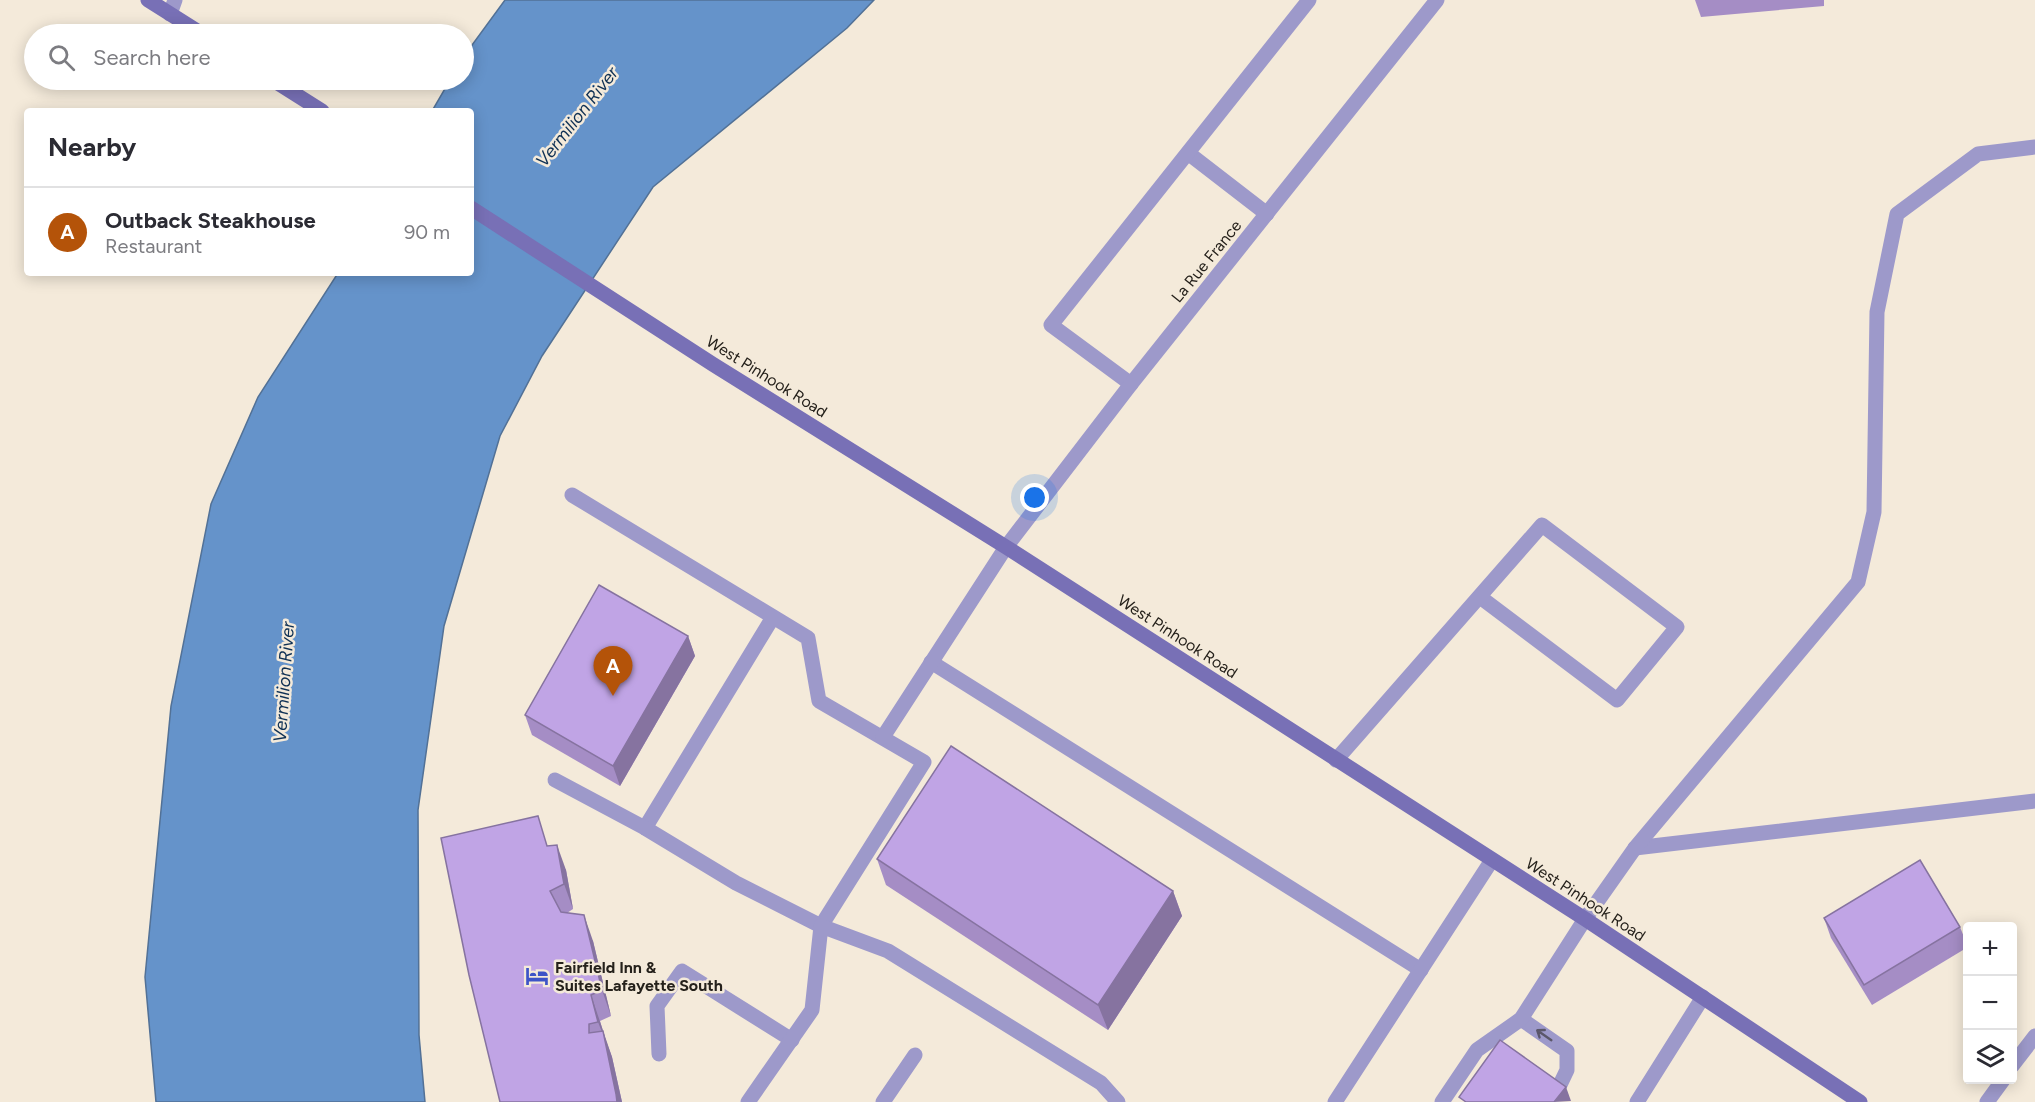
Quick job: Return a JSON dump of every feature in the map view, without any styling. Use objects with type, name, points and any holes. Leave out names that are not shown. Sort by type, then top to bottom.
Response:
[{"type":"main road","points":[[148,0],[172,7],[191,24]]},
{"type":"main road","points":[[289,90],[317,108]]},
{"type":"main road","name":"West Pinhook Road","points":[[474,210],[714,365],[1006,547],[1585,919],[1860,1102]]},
{"type":"street","points":[[1131,384],[1051,325],[1309,0]]},
{"type":"street","name":"La Rue France","points":[[883,737],[1006,547],[1131,384],[1437,0]]},
{"type":"street","points":[[1442,1102],[1477,1050],[1521,1019],[1585,919],[1635,848],[1858,582],[1874,512],[1877,312],[1897,214],[1978,154],[2035,147]]},
{"type":"street","points":[[1188,153],[1266,214]]},
{"type":"street","points":[[572,495],[808,638],[819,700],[924,762],[821,926],[812,1010],[748,1102]]},
{"type":"street","points":[[1336,760],[1542,525],[1677,627],[1617,700],[1480,597]]},
{"type":"street","points":[[645,828],[773,617]]},
{"type":"street","points":[[931,662],[1421,970]]},
{"type":"street","points":[[555,780],[645,828],[736,883],[821,926],[888,951],[1101,1083],[1118,1102]]},
{"type":"street","points":[[1635,848],[2035,801]]},
{"type":"street","points":[[1335,1102],[1492,860]]},
{"type":"street","points":[[659,1054],[657,1006],[682,971],[792,1040]]},
{"type":"street","points":[[1637,1102],[1703,997]]},
{"type":"street","points":[[1521,1019],[1567,1051],[1567,1070],[1557,1091]]},
{"type":"street","points":[[2017,1061],[2035,1036]]},
{"type":"street","points":[[883,1102],[915,1055]]},
{"type":"street","points":[[1988,1102],[2000,1084]]},
{"type":"water","name":"Vermilion River","points":[[505,0],[874,0],[847,28],[653,187],[542,356],[500,436],[444,626],[418,810],[419,1035],[425,1102],[156,1102],[145,977],[171,706],[211,504],[258,397],[336,276],[474,276],[474,108],[434,108],[444,90],[474,90],[474,42]]},
{"type":"building","points":[[599,585],[688,636],[613,766],[525,715]]},
{"type":"building","points":[[951,746],[1173,891],[1098,1005],[877,859]]},
{"type":"building","name":"Fairfield Inn & Suites Lafayette South","points":[[538,816],[547,846],[557,845],[564,884],[550,891],[561,912],[584,915],[602,990],[591,995],[598,1022],[589,1024],[589,1033],[603,1031],[617,1102],[500,1102],[469,975],[441,838]]},
{"type":"building","points":[[1920,860],[1960,927],[1864,985],[1824,918]]},
{"type":"building","points":[[1500,1040],[1566,1087],[1554,1102],[1466,1102],[1459,1097]]},
{"type":"place","name":"Outback Steakhouse","points":[[613,696]]},
{"type":"place","name":"Fairfield Inn & Suites Lafayette South","points":[[537,976]]}]
